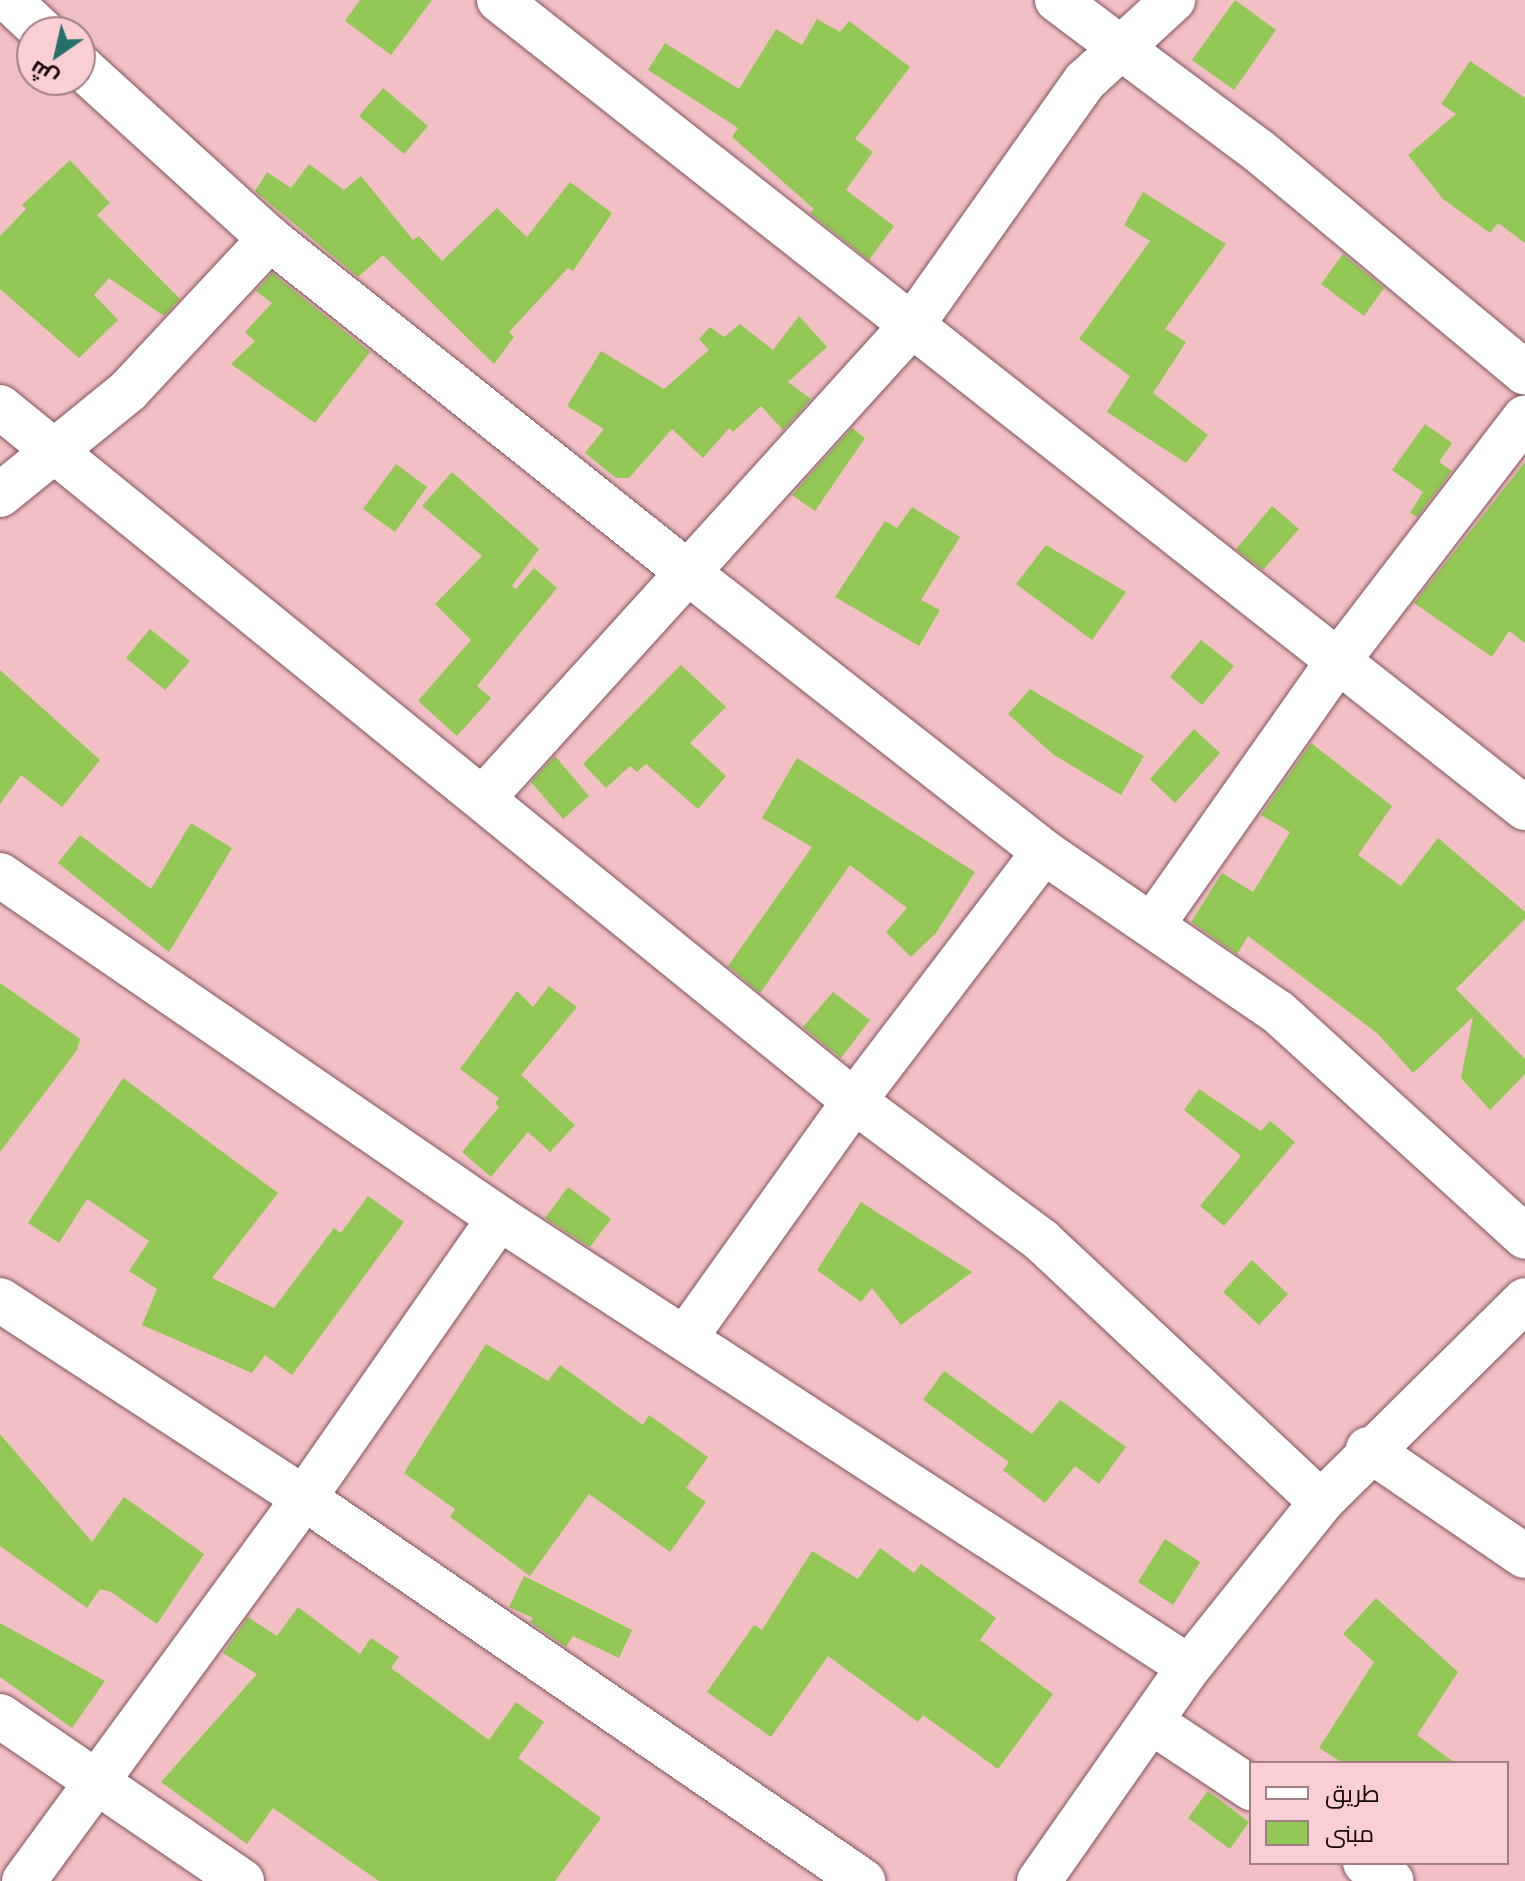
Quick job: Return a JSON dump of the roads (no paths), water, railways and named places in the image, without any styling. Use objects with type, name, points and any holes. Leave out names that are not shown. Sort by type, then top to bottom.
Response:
[{"type":"street","points":[[9,0],[26,16]]},
{"type":"street","points":[[499,0],[1525,808]]},
{"type":"street","points":[[1057,0],[1259,151],[1525,373]]},
{"type":"street","points":[[484,797],[912,325],[1065,107],[1118,47],[1173,0]]},
{"type":"street","points":[[96,81],[270,239],[686,571],[1044,852],[1278,1012],[1525,1237]]},
{"type":"street","points":[[0,495],[129,390],[270,239]]},
{"type":"street","points":[[0,407],[484,797],[854,1101],[1041,1240],[1321,1502]]},
{"type":"street","points":[[1153,924],[1338,661],[1525,417]]},
{"type":"street","points":[[685,1338],[854,1101],[1044,852]]},
{"type":"street","points":[[0,875],[499,1218],[1189,1667]]},
{"type":"street","points":[[24,1881],[304,1498],[499,1218]]},
{"type":"street","points":[[0,1300],[304,1498],[863,1881]]},
{"type":"street","points":[[1039,1881],[1153,1723],[1189,1667],[1321,1502],[1368,1449],[1525,1300]]},
{"type":"street","points":[[1368,1449],[1525,1556]]},
{"type":"street","points":[[0,1716],[97,1779],[242,1881]]},
{"type":"street","points":[[1153,1723],[1249,1787]]},
{"type":"street","points":[[1368,1865],[1392,1881]]}]
